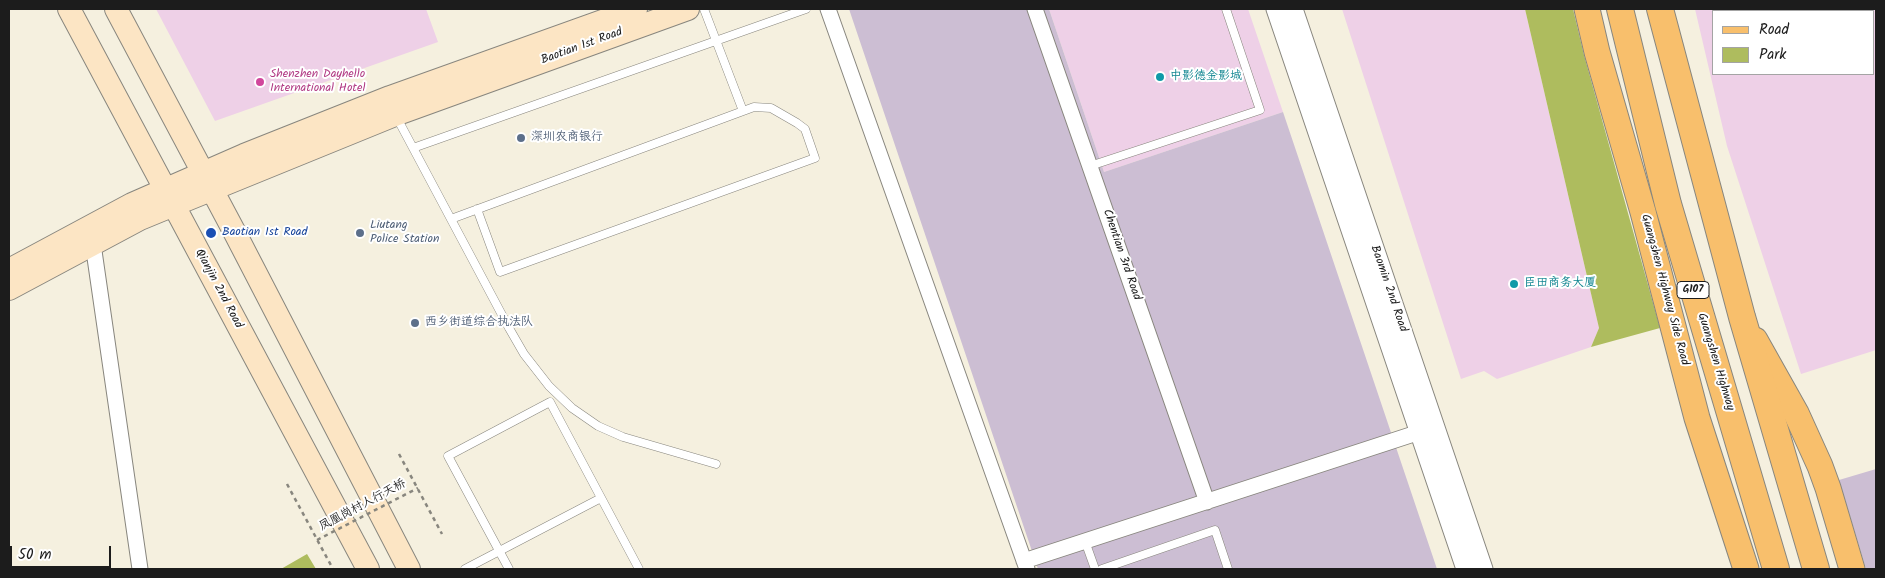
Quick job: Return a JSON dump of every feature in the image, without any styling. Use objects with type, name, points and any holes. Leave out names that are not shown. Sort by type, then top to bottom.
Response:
[{"type":"highway","name":"Guangshen Highway","points":[[1620,9],[1668,204],[1776,569]]},
{"type":"highway","points":[[1660,9],[1742,317],[1816,569]]},
{"type":"main road","name":"Qianjin 2nd Road","points":[[69,9],[368,569]]},
{"type":"main road","points":[[116,9],[208,181],[409,569]]},
{"type":"main road","name":"Baotian 1st Road","points":[[208,181],[244,155],[390,97],[636,9]]},
{"type":"main road","name":"Baotian 1st Road","points":[[9,270],[132,204],[169,197],[208,181],[396,115],[661,13],[688,9]]},
{"type":"main road","name":"Guangshen Highway Side Road","points":[[1587,9],[1597,52],[1643,212],[1697,418],[1746,569]]},
{"type":"main road","name":"Baotian 1st Road","points":[[9,289],[140,219],[169,197]]},
{"type":"main road","points":[[1742,317],[1796,414],[1820,466],[1852,569]]},
{"type":"street","points":[[828,9],[1026,565],[1085,542],[1427,430]]},
{"type":"street","name":"Chentian 3rd Road","points":[[1035,9],[1206,502]]},
{"type":"street","name":"Baomin 2nd Road","points":[[1276,9],[1427,430],[1483,569]]},
{"type":"street","name":"Baomin 2nd Road","points":[[1292,9],[1427,430],[1466,569]]},
{"type":"street","points":[[93,244],[140,569]]},
{"type":"lane","points":[[704,9],[743,111]]},
{"type":"lane","points":[[413,148],[806,9]]},
{"type":"lane","points":[[1090,166],[1260,110],[1226,9]]},
{"type":"lane","points":[[451,219],[477,209],[743,111],[754,106],[771,108],[798,123],[805,129],[815,158],[500,272],[477,209]]},
{"type":"lane","points":[[396,115],[524,354],[549,386],[572,408],[598,426],[623,437],[716,464]]},
{"type":"lane","points":[[509,569],[448,456],[550,402],[639,569]]},
{"type":"lane","points":[[465,569],[601,498]]},
{"type":"lane","points":[[1102,569],[1214,530],[1228,569]]},
{"type":"lane","points":[[1085,542],[1095,569]]},
{"type":"path","points":[[399,454],[442,534]]},
{"type":"path","points":[[287,484],[332,569]]},
{"type":"path","name":"凤凰岗村人行天桥","points":[[317,540],[418,488]]},
{"type":"shaded area","name":"Shenzhen Dayhello International Hotel","points":[[156,9],[426,9],[438,42],[215,121]]},
{"type":"shaded area","points":[[849,9],[1049,9],[1104,172],[1283,112],[1437,569],[1038,569]]},
{"type":"shaded area","points":[[1049,9],[1248,9],[1283,112],[1104,172]]},
{"type":"shaded area","points":[[1342,9],[1525,9],[1599,328],[1591,347],[1497,379],[1484,371],[1461,379]]},
{"type":"shaded area","points":[[1695,9],[1876,9],[1876,350],[1801,374],[1727,146]]},
{"type":"shaded area","points":[[1876,469],[1876,569],[1866,569],[1839,480]]},
{"type":"green space","points":[[1525,9],[1573,9],[1660,328],[1591,347],[1599,328]]},
{"type":"green space","points":[[307,554],[316,569],[281,569]]},
{"type":"place","name":"中影德金影城","points":[[1160,77]]},
{"type":"place","name":"Shenzhen Dayhello International Hotel","points":[[260,82]]},
{"type":"place","name":"深圳农商银行","points":[[521,138]]},
{"type":"place","name":"Baotian 1st Road","points":[[211,233]]},
{"type":"place","name":"Liutang Police Station","points":[[360,233]]},
{"type":"place","name":"臣田商务大厦","points":[[1514,284]]},
{"type":"place","name":"西乡街道综合执法队","points":[[415,323]]}]
